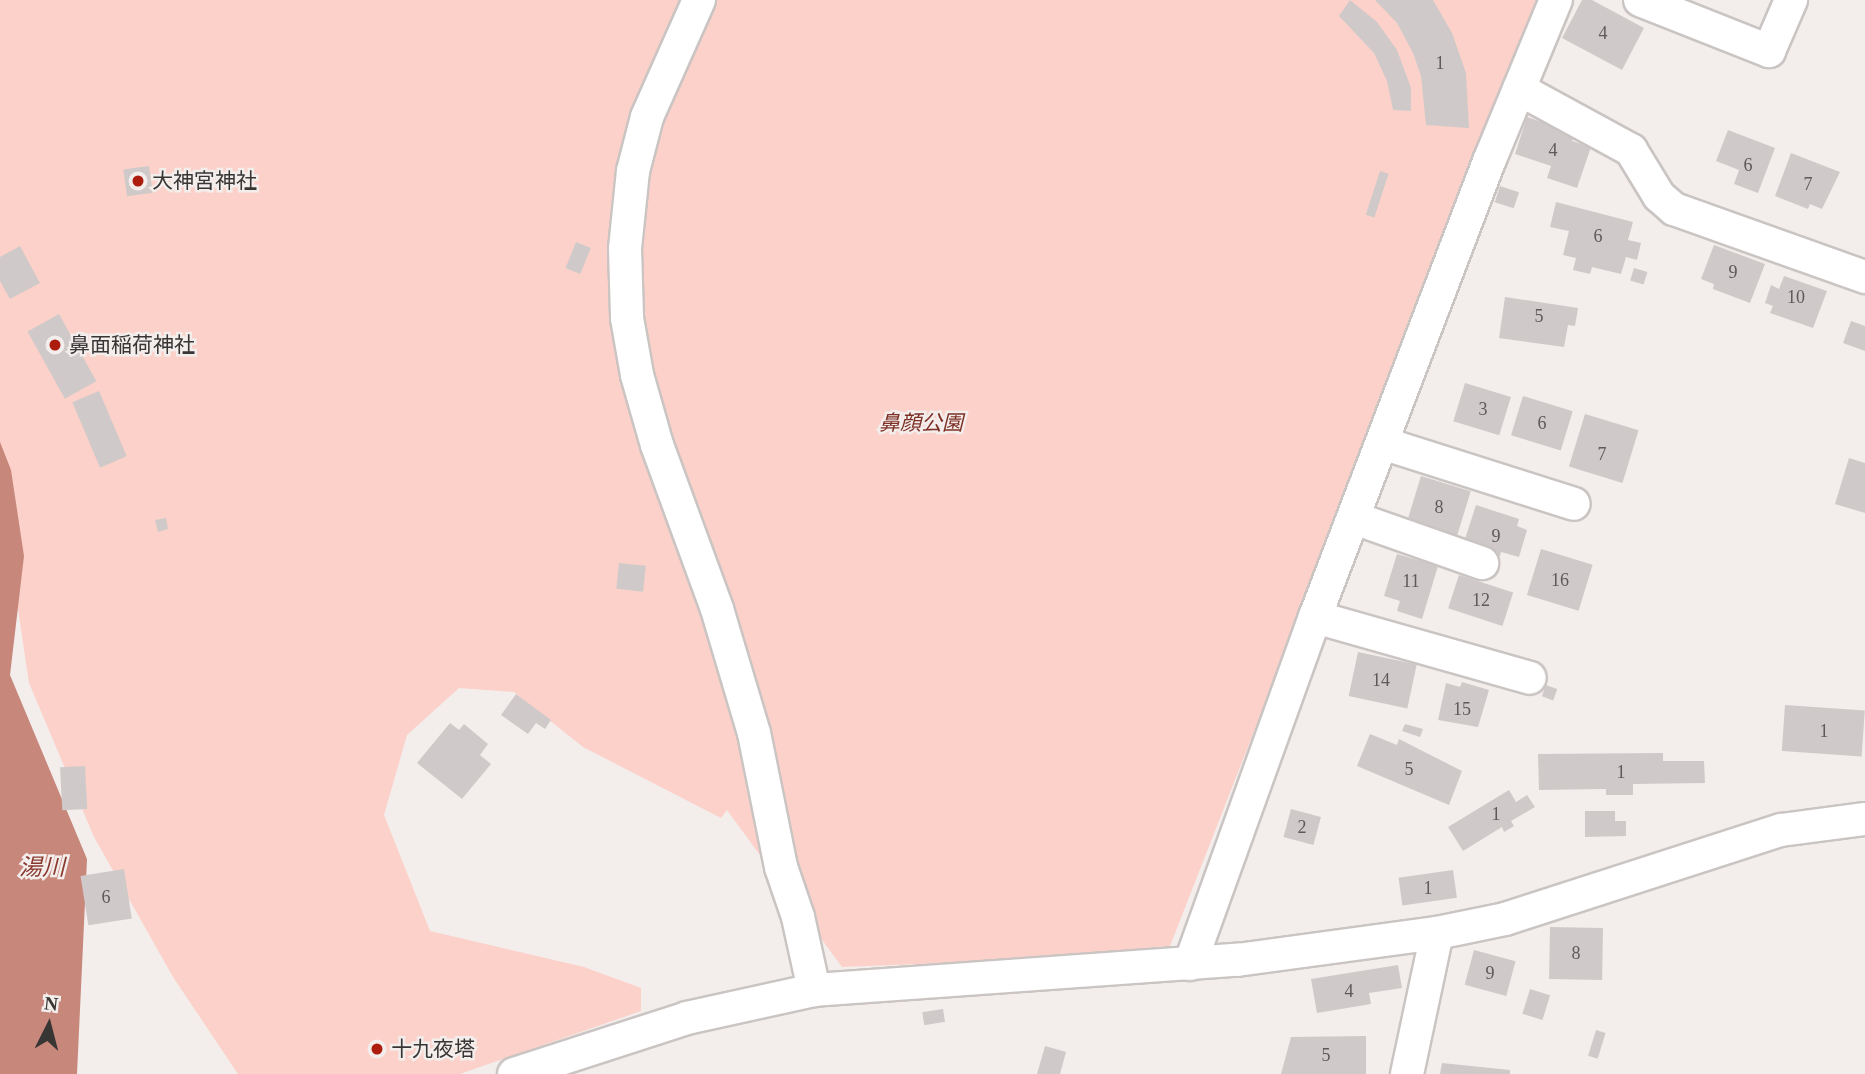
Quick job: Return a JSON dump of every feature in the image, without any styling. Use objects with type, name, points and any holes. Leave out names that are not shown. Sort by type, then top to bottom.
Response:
[{"type":"street","points":[[699,0],[647,117],[633,172],[625,249],[627,318],[637,375],[657,445],[717,610],[754,733],[781,867],[798,916],[814,990]]},
{"type":"street","points":[[1190,964],[1315,617],[1556,0]]},
{"type":"street","points":[[1640,0],[1769,51],[1791,0]]},
{"type":"street","points":[[1519,89],[1631,150],[1659,196],[1674,209],[1865,277]]},
{"type":"street","points":[[1382,443],[1574,504]]},
{"type":"street","points":[[1354,518],[1482,563]]},
{"type":"street","points":[[1315,617],[1530,678]]},
{"type":"street","points":[[514,1074],[687,1018],[814,990],[1190,964],[1437,933],[1505,919],[1781,830],[1865,819]]},
{"type":"street","points":[[1406,1074],[1437,933]]},
{"type":"green space","name":"鼻顔公園","points":[[0,0],[1540,0],[1170,946],[995,961],[842,967],[727,810],[721,818],[583,747],[514,692],[459,688],[407,735],[384,815],[430,931],[584,967],[641,988],[641,1011],[460,1074],[238,1074],[173,977],[94,837],[29,683],[0,489]]},
{"type":"water","name":"湯川","points":[[0,442],[11,470],[24,556],[10,675],[87,859],[77,1074],[0,1074]]},
{"type":"building","points":[[1350,0],[1377,22],[1397,50],[1411,88],[1411,111],[1393,110],[1387,81],[1374,53],[1339,16]]},
{"type":"building","points":[[1375,0],[1433,0],[1452,33],[1466,73],[1469,128],[1426,125],[1421,76],[1413,53],[1397,23]]},
{"type":"building","points":[[1582,0],[1592,0],[1644,28],[1622,70],[1562,38]]},
{"type":"building","points":[[1527,117],[1575,133],[1572,141],[1591,147],[1577,188],[1547,178],[1551,166],[1515,154]]},
{"type":"building","points":[[1728,130],[1775,148],[1758,193],[1734,184],[1739,170],[1716,161]]},
{"type":"building","points":[[1791,153],[1840,172],[1822,209],[1810,204],[1808,209],[1775,196]]},
{"type":"building","name":"大神宮神社","points":[[149,166],[153,193],[127,196],[123,170]]},
{"type":"building","points":[[1380,171],[1389,174],[1374,218],[1366,215]]},
{"type":"building","points":[[1500,186],[1519,192],[1514,208],[1495,202]]},
{"type":"building","points":[[1556,202],[1633,222],[1628,240],[1641,243],[1637,260],[1626,257],[1621,274],[1592,267],[1590,274],[1573,270],[1576,258],[1563,255],[1569,231],[1550,227]]},
{"type":"building","points":[[576,242],[591,248],[580,274],[566,268]]},
{"type":"building","points":[[1714,245],[1765,264],[1750,303],[1713,289],[1714,284],[1701,279]]},
{"type":"building","points":[[20,246],[40,283],[10,299],[0,281],[0,257]]},
{"type":"building","points":[[1634,268],[1647,272],[1644,285],[1630,280]]},
{"type":"building","points":[[1784,276],[1827,291],[1813,328],[1770,313],[1773,306],[1765,303],[1771,285],[1779,289]]},
{"type":"building","points":[[1505,297],[1578,308],[1575,326],[1568,325],[1564,347],[1499,338]]},
{"type":"building","name":"鼻面稲荷神社","points":[[59,314],[96,381],[65,399],[28,331]]},
{"type":"building","points":[[1851,321],[1865,326],[1865,351],[1843,343]]},
{"type":"building","points":[[1465,383],[1511,397],[1499,435],[1453,421]]},
{"type":"building","name":"鼻面稲荷神社","points":[[99,391],[127,456],[100,468],[72,402]]},
{"type":"building","points":[[1523,396],[1573,411],[1561,450],[1511,435]]},
{"type":"building","points":[[1585,414],[1639,430],[1622,483],[1569,467]]},
{"type":"building","points":[[1849,458],[1865,463],[1865,513],[1835,504]]},
{"type":"building","points":[[1421,476],[1471,491],[1457,537],[1407,522]]},
{"type":"building","points":[[1476,505],[1519,519],[1517,526],[1527,530],[1519,557],[1501,552],[1500,556],[1464,542]]},
{"type":"building","points":[[166,518],[168,529],[158,532],[155,520]]},
{"type":"building","points":[[1541,549],[1593,565],[1579,611],[1527,595]]},
{"type":"building","points":[[1397,554],[1438,566],[1422,619],[1397,611],[1400,601],[1384,596]]},
{"type":"building","points":[[619,563],[646,566],[643,592],[616,589]]},
{"type":"building","points":[[1459,575],[1513,593],[1502,626],[1448,608]]},
{"type":"building","points":[[1358,652],[1417,664],[1407,708],[1349,696]]},
{"type":"building","points":[[1462,682],[1489,690],[1478,727],[1438,720],[1446,683],[1460,687]]},
{"type":"building","points":[[1546,685],[1557,689],[1553,700],[1542,696]]},
{"type":"building","points":[[516,694],[551,720],[545,729],[536,723],[528,734],[501,715]]},
{"type":"building","points":[[1785,705],[1865,711],[1862,756],[1782,751]]},
{"type":"building","points":[[450,723],[459,730],[464,724],[488,744],[480,755],[491,764],[462,799],[417,763]]},
{"type":"building","points":[[1405,724],[1423,729],[1420,737],[1402,731]]},
{"type":"building","points":[[1370,734],[1397,745],[1399,739],[1462,771],[1449,805],[1357,766]]},
{"type":"building","points":[[1663,753],[1663,761],[1704,761],[1705,783],[1633,784],[1633,795],[1606,795],[1606,789],[1539,790],[1538,754]]},
{"type":"building","points":[[85,766],[87,809],[62,810],[60,767]]},
{"type":"building","points":[[1509,790],[1516,802],[1527,795],[1535,807],[1511,821],[1514,826],[1504,832],[1502,827],[1463,851],[1448,827]]},
{"type":"building","points":[[1291,809],[1321,817],[1313,845],[1283,837]]},
{"type":"building","points":[[1585,811],[1615,811],[1615,821],[1626,821],[1626,836],[1585,837]]},
{"type":"building","points":[[124,869],[132,918],[88,925],[81,876]]},
{"type":"building","points":[[1453,870],[1457,898],[1402,905],[1399,878]]},
{"type":"building","points":[[1550,927],[1603,928],[1602,980],[1549,979]]},
{"type":"building","points":[[1474,950],[1516,961],[1506,996],[1465,985]]},
{"type":"building","points":[[1398,965],[1402,988],[1369,993],[1371,1004],[1317,1013],[1311,979]]},
{"type":"building","points":[[1530,989],[1550,995],[1542,1020],[1522,1014]]},
{"type":"building","points":[[943,1009],[945,1022],[924,1025],[922,1012]]},
{"type":"building","points":[[1596,1030],[1606,1033],[1598,1059],[1588,1056]]},
{"type":"building","points":[[1366,1036],[1366,1074],[1281,1074],[1291,1037]]},
{"type":"building","points":[[1045,1046],[1066,1052],[1060,1074],[1037,1074]]},
{"type":"building","points":[[1442,1063],[1510,1070],[1510,1074],[1440,1074]]},
{"type":"place","name":"大神宮神社","points":[[138,181]]},
{"type":"place","name":"鼻面稲荷神社","points":[[55,345]]},
{"type":"place","name":"十九夜塔","points":[[377,1049]]}]
